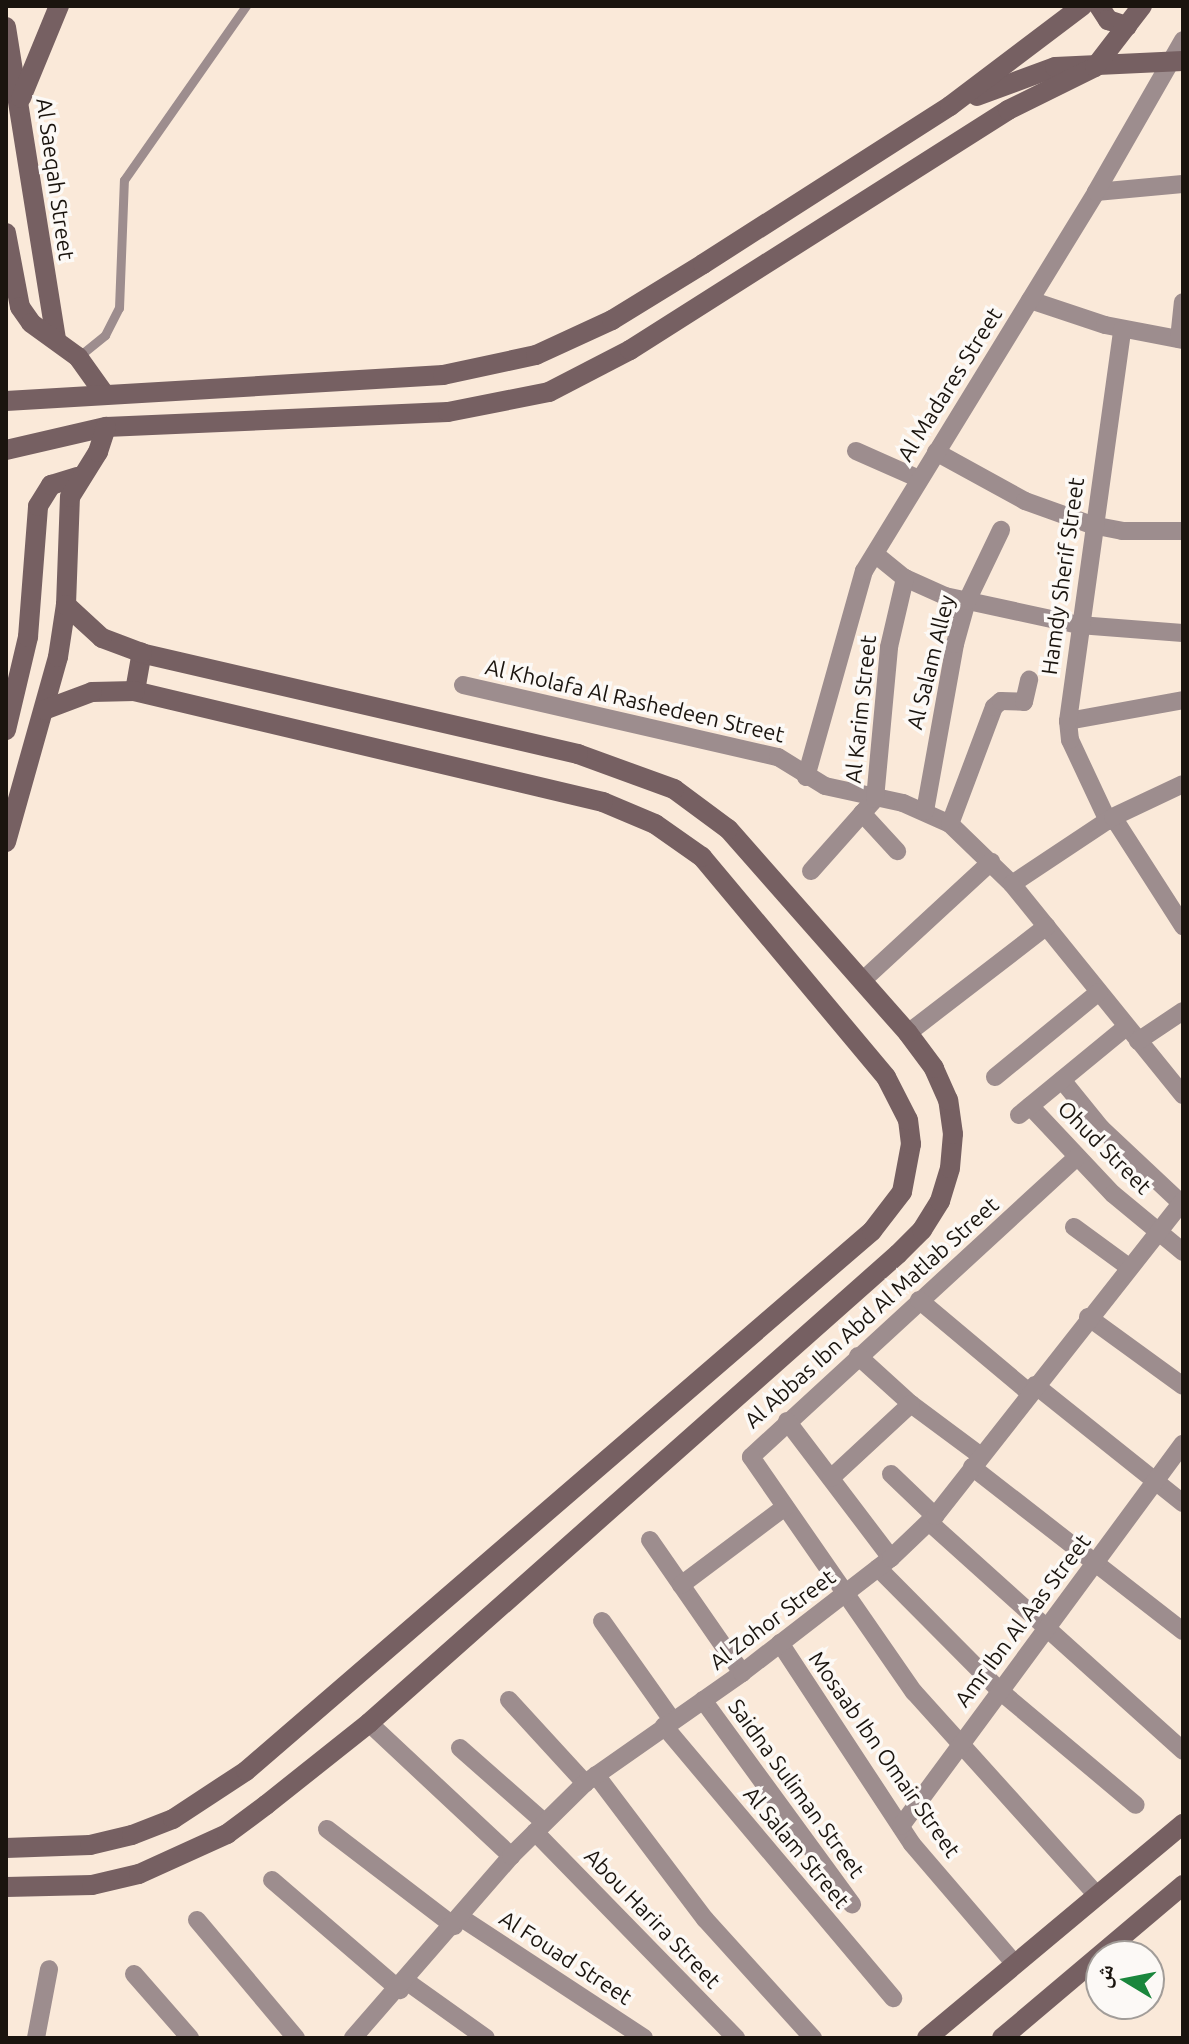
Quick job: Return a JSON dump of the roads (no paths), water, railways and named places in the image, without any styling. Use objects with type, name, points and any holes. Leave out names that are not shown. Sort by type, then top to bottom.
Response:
[{"type":"street","points":[[21,98],[59,6]]},
{"type":"street","points":[[6,401],[103,392],[443,375],[506,365],[575,339],[703,264],[950,106],[1082,6]]},
{"type":"street","points":[[1099,6],[1108,20],[1127,26]]},
{"type":"street","points":[[6,450],[106,427],[448,412],[515,401],[590,372],[1008,110],[1095,67],[1142,6]]},
{"type":"street","name":"Al Saeqah Street","points":[[6,27],[21,98],[56,338]]},
{"type":"street","name":"Al Madares Street","points":[[806,777],[860,580],[917,478],[936,452],[1176,61],[1183,40]]},
{"type":"street","points":[[950,106],[1055,67],[1176,61]]},
{"type":"street","points":[[1096,192],[1183,184]]},
{"type":"street","points":[[6,233],[20,307],[31,323],[56,338],[78,357],[103,392]]},
{"type":"street","points":[[703,264],[721,292]]},
{"type":"street","points":[[1030,300],[1122,330],[1181,339],[1183,302]]},
{"type":"street","name":"Hamdy Sherif Street","points":[[1122,330],[1092,525],[1068,721],[1070,740],[1110,819],[1183,926]]},
{"type":"street","points":[[6,842],[44,710],[66,605],[67,508],[78,477],[98,452],[106,427]]},
{"type":"street","points":[[856,451],[917,478]]},
{"type":"street","points":[[936,452],[1025,501],[1092,525],[1122,531],[1183,531]]},
{"type":"street","points":[[6,730],[28,637],[38,506],[51,485],[78,477]]},
{"type":"street","name":"Al Salam Alley","points":[[925,811],[945,683],[967,601],[1001,530]]},
{"type":"street","points":[[875,554],[905,578],[967,601],[1079,625],[1183,633]]},
{"type":"street","name":"Al Karim Street","points":[[811,871],[875,799],[889,647],[905,578]]},
{"type":"street","points":[[6,1887],[92,1885],[185,1857],[227,1834],[369,1723],[922,1230],[943,1190],[953,1134],[948,1100],[934,1068],[908,1033],[728,829],[674,789],[643,774],[578,754],[142,653],[102,638],[66,605]]},
{"type":"street","points":[[135,691],[142,653]]},
{"type":"street","points":[[6,669],[16,693]]},
{"type":"street","points":[[950,824],[994,707],[1001,701],[1024,702],[1029,680]]},
{"type":"street","name":"Al Kholafa Al Rashedeen Street","points":[[463,685],[778,757],[806,777],[925,811],[950,824],[1012,884],[1183,1095]]},
{"type":"street","points":[[6,1848],[90,1845],[132,1835],[211,1798],[872,1231],[889,1213],[909,1169],[908,1120],[886,1077],[702,857],[655,824],[603,802],[135,691],[92,692],[44,710]]},
{"type":"street","points":[[1068,721],[1183,700]]},
{"type":"street","points":[[1012,884],[1110,819],[1183,784]]},
{"type":"street","points":[[862,813],[897,851]]},
{"type":"street","points":[[862,981],[991,862]]},
{"type":"street","points":[[908,1033],[1047,926]]},
{"type":"street","points":[[995,1077],[1099,992]]},
{"type":"street","points":[[1182,1202],[1101,1128],[1062,1080],[1132,1034],[1183,1011]]},
{"type":"street","name":"Ohud Street","points":[[1062,1080],[1025,1110],[1183,1252]]},
{"type":"street","name":"Al Abbas Ibn Abd Al Matlab Street","points":[[1077,1157],[751,1457],[877,1644],[959,1745],[1097,1895]]},
{"type":"street","name":"Al Zohor Street","points":[[364,2034],[511,1856],[591,1779],[742,1673],[884,1563],[932,1519],[1088,1317],[1182,1202]]},
{"type":"street","points":[[1074,1227],[1130,1268]]},
{"type":"street","points":[[919,1300],[1183,1503]]},
{"type":"street","points":[[1088,1317],[1183,1386]]},
{"type":"street","points":[[858,1356],[1095,1564],[1183,1631]]},
{"type":"street","points":[[831,1478],[911,1404]]},
{"type":"street","points":[[787,1421],[831,1478],[884,1563],[1000,1691],[1136,1805]]},
{"type":"street","points":[[861,1423],[874,1438]]},
{"type":"street","name":"Amr Ibn Al Aas Street","points":[[901,1826],[1183,1444]]},
{"type":"street","points":[[891,1474],[932,1519],[1047,1629],[1183,1751]]},
{"type":"street","points":[[681,1585],[785,1507]]},
{"type":"street","points":[[650,1540],[742,1673]]},
{"type":"street","name":"Al Salam Street","points":[[602,1621],[668,1723],[893,1998]]},
{"type":"street","name":"Mosaab Ibn Omair Street","points":[[780,1643],[901,1826],[1015,1964]]},
{"type":"street","points":[[509,1700],[591,1779],[705,1919],[813,2038]]},
{"type":"street","name":"Saidna Suliman Street","points":[[703,1700],[852,1904]]},
{"type":"street","points":[[369,1723],[511,1856]]},
{"type":"street","name":"Abou Harira Street","points":[[460,1748],[539,1827],[736,2038]]},
{"type":"street","points":[[927,2038],[1183,1824]]},
{"type":"street","name":"Al Fouad Street","points":[[327,1829],[457,1921],[644,2038]]},
{"type":"street","points":[[272,1880],[403,1985],[486,2038]]},
{"type":"street","points":[[1002,2038],[1183,1885]]},
{"type":"street","points":[[197,1920],[296,2038]]},
{"type":"street","points":[[36,2038],[49,1969]]},
{"type":"street","points":[[134,1974],[190,2038]]},
{"type":"lane","points":[[78,357],[105,335],[119,308],[124,180],[246,6]]}]
